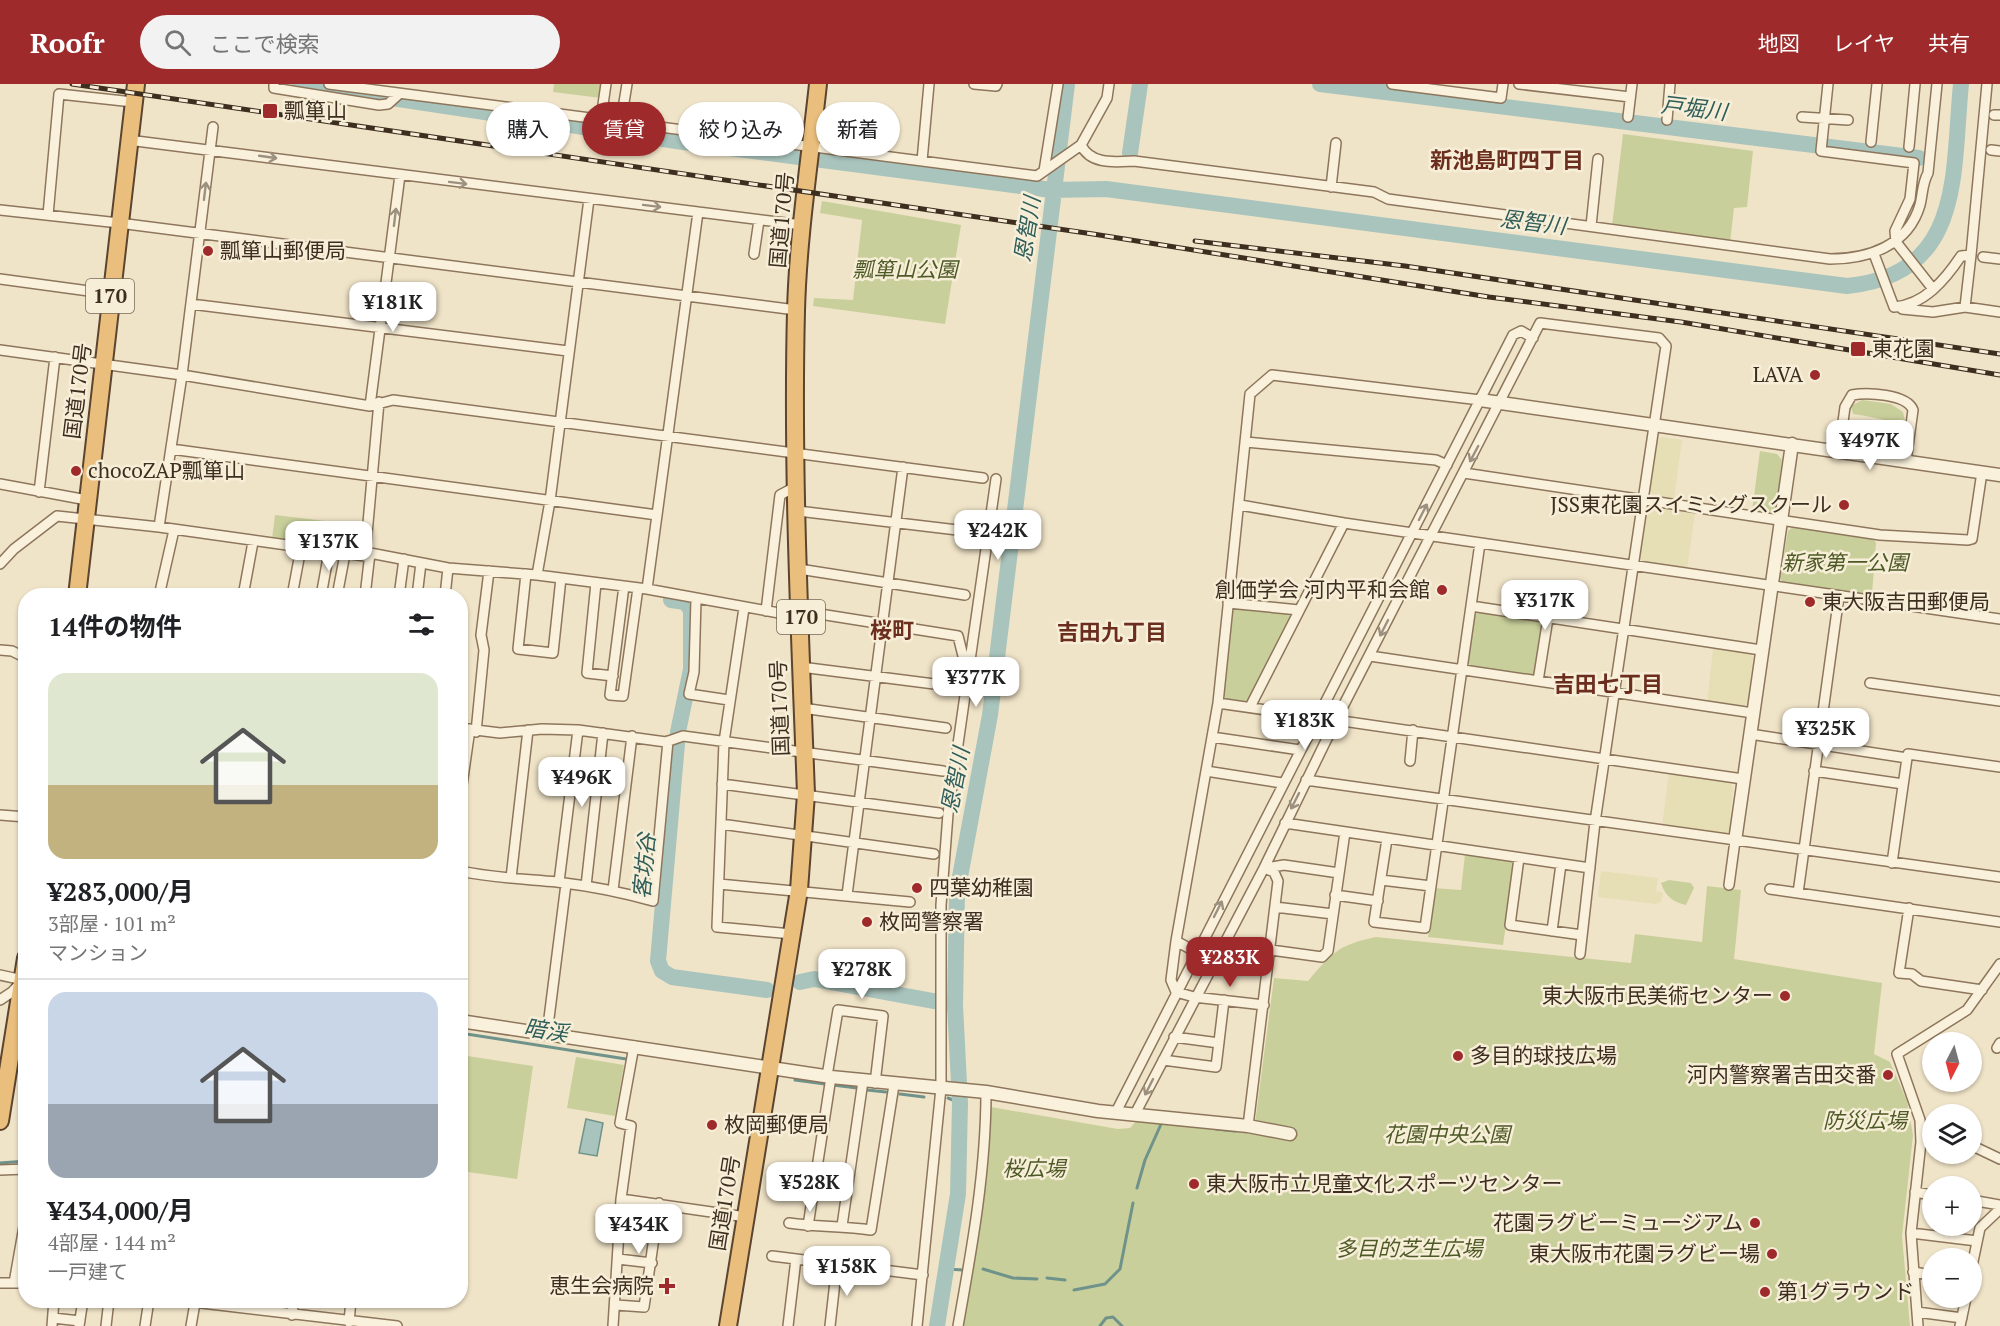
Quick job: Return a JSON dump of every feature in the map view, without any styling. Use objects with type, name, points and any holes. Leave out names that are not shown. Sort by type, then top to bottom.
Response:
[{"type":"highway","name":"国道170号","points":[[78,588],[136,84]]},
{"type":"highway","name":"国道170号","points":[[728,1326],[768,1067],[799,890],[804,837],[806,794],[796,453],[796,310],[802,225],[818,84]]},
{"type":"highway","points":[[0,1121],[18,1015]]},
{"type":"street","points":[[329,84],[397,96],[582,116]]},
{"type":"street","points":[[603,102],[606,84]]},
{"type":"street","points":[[624,102],[627,84]]},
{"type":"street","points":[[922,161],[929,84]]},
{"type":"street","points":[[974,84],[996,87],[997,84]]},
{"type":"street","points":[[1046,170],[1058,84]]},
{"type":"street","points":[[666,129],[811,154],[922,161],[1037,176],[1078,148],[1107,98],[1109,84]]},
{"type":"street","points":[[1392,84],[1455,88],[1501,98],[1503,84]]},
{"type":"street","points":[[1519,84],[1630,97]]},
{"type":"street","points":[[1628,117],[1632,84]]},
{"type":"street","points":[[1667,120],[1670,84]]},
{"type":"street","points":[[1828,84],[1821,151],[1914,163],[1910,199],[1895,231],[1896,242],[1933,289]]},
{"type":"street","points":[[1871,142],[1877,84]]},
{"type":"street","points":[[1909,147],[1915,84]]},
{"type":"street","points":[[1078,148],[1095,159],[1134,161],[1374,192],[1388,199],[1830,259],[1854,259],[1874,254],[1896,242],[1912,221],[1920,205],[1922,183],[1928,173],[1937,84]]},
{"type":"street","points":[[1965,307],[1987,84]]},
{"type":"street","points":[[274,86],[379,105],[388,104],[397,96]]},
{"type":"street","points":[[48,215],[59,94],[133,102]]},
{"type":"street","points":[[1802,117],[1848,120]]},
{"type":"street","points":[[159,527],[182,375],[213,127]]},
{"type":"street","points":[[128,140],[802,225]]},
{"type":"street","points":[[1331,187],[1336,143]]},
{"type":"street","points":[[1592,226],[1598,159]]},
{"type":"street","points":[[365,588],[370,477],[381,328],[400,176]]},
{"type":"street","points":[[537,575],[550,501],[568,351],[590,199]]},
{"type":"street","points":[[0,210],[200,233],[796,310]]},
{"type":"street","points":[[624,586],[610,695],[623,696],[657,515],[698,212]]},
{"type":"street","points":[[754,254],[759,219]]},
{"type":"street","points":[[1874,254],[1894,307]]},
{"type":"street","points":[[1894,307],[1917,303],[1933,289],[1961,256],[1971,255]]},
{"type":"street","points":[[1983,257],[2000,259]]},
{"type":"street","points":[[0,279],[111,294]]},
{"type":"street","points":[[191,304],[568,351]]},
{"type":"street","points":[[1894,307],[1933,312],[1965,307],[2000,312]]},
{"type":"street","points":[[1135,1114],[1194,997],[1264,868],[1337,718],[1540,323],[1659,338],[1666,346],[1604,758],[1580,954]]},
{"type":"street","points":[[1116,1112],[1282,783],[1513,335],[1521,331],[1533,338]]},
{"type":"street","points":[[0,350],[104,363],[375,404],[393,400],[983,478]]},
{"type":"street","points":[[39,492],[55,357]]},
{"type":"street","points":[[1176,992],[1171,980],[1218,703],[1250,394],[1272,375],[1501,402],[2000,475]]},
{"type":"street","points":[[1839,451],[1845,407],[1852,395],[1860,393],[1911,403],[1913,410],[1906,461]]},
{"type":"street","points":[[1246,442],[1436,460],[1447,465]]},
{"type":"street","points":[[1729,885],[1792,444]]},
{"type":"street","points":[[171,449],[657,515]]},
{"type":"street","points":[[847,895],[903,467]]},
{"type":"street","points":[[1464,473],[1880,535],[1968,540],[1972,539],[1982,472]]},
{"type":"street","points":[[917,1326],[944,1089],[939,996],[944,855],[966,672],[996,479]]},
{"type":"street","points":[[0,484],[87,500]]},
{"type":"street","points":[[766,611],[780,495],[797,486]]},
{"type":"street","points":[[1240,505],[1344,523],[2000,619]]},
{"type":"street","points":[[798,511],[974,532]]},
{"type":"street","points":[[0,564],[15,549],[57,516],[159,527],[329,552],[404,559],[448,568],[537,575],[624,586],[744,608],[883,623],[958,636],[966,672]]},
{"type":"street","points":[[1250,707],[1344,523]]},
{"type":"street","points":[[161,588],[174,530]]},
{"type":"street","points":[[244,588],[253,542]]},
{"type":"street","points":[[1387,838],[1374,922],[1425,928],[1480,543]]},
{"type":"street","points":[[294,588],[301,548]]},
{"type":"street","points":[[0,551],[15,549]]},
{"type":"street","points":[[322,588],[329,552]]},
{"type":"street","points":[[339,588],[345,554]]},
{"type":"street","points":[[400,588],[404,559]]},
{"type":"street","points":[[418,588],[421,563]]},
{"type":"street","points":[[446,588],[448,568]]},
{"type":"street","points":[[800,569],[965,595]]},
{"type":"street","points":[[489,571],[480,635],[484,650],[469,730],[578,730],[668,741],[683,736],[943,771]]},
{"type":"street","points":[[526,574],[518,649],[529,651],[553,653],[561,578]]},
{"type":"street","points":[[596,583],[587,673],[613,676]]},
{"type":"street","points":[[1798,893],[1839,596]]},
{"type":"street","points":[[696,598],[694,672],[689,694],[729,700]]},
{"type":"street","points":[[1228,603],[1299,610]]},
{"type":"street","points":[[1471,606],[1761,650]]},
{"type":"street","points":[[744,608],[724,742],[717,927],[792,934]]},
{"type":"street","points":[[1538,681],[1548,618]]},
{"type":"street","points":[[0,650],[18,654]]},
{"type":"street","points":[[1370,656],[1753,713]]},
{"type":"street","points":[[801,667],[950,686]]},
{"type":"street","points":[[1870,683],[2000,701]]},
{"type":"street","points":[[1218,703],[1337,718],[1743,778]]},
{"type":"street","points":[[802,708],[946,728]]},
{"type":"street","points":[[511,879],[528,730]]},
{"type":"street","points":[[547,1034],[578,730]]},
{"type":"street","points":[[1410,761],[1413,730]]},
{"type":"street","points":[[586,886],[603,733]]},
{"type":"street","points":[[1750,734],[1907,758]]},
{"type":"street","points":[[613,890],[632,736]]},
{"type":"street","points":[[1212,737],[1300,750]]},
{"type":"street","points":[[468,873],[496,878],[613,890],[653,901],[668,741]]},
{"type":"street","points":[[1892,863],[1908,754],[2000,767]]},
{"type":"street","points":[[1206,771],[1282,783]]},
{"type":"street","points":[[1814,771],[1902,784]]},
{"type":"street","points":[[1306,780],[2000,877]]},
{"type":"street","points":[[722,784],[939,813]]},
{"type":"street","points":[[0,815],[18,816]]},
{"type":"street","points":[[1285,823],[1590,868]]},
{"type":"street","points":[[721,824],[934,854]]},
{"type":"street","points":[[1270,950],[1322,957],[1328,951],[1345,832]]},
{"type":"street","points":[[1519,858],[1510,925],[1582,935]]},
{"type":"street","points":[[1552,930],[1561,864]]},
{"type":"street","points":[[1264,868],[1284,866],[1339,873]]},
{"type":"street","points":[[1248,1126],[1278,881],[1274,872],[1264,868]]},
{"type":"street","points":[[1381,880],[1431,886]]},
{"type":"street","points":[[719,884],[910,902]]},
{"type":"street","points":[[1770,889],[2000,922]]},
{"type":"street","points":[[1335,895],[1378,901]]},
{"type":"street","points":[[1275,907],[1333,914]]},
{"type":"street","points":[[1909,908],[1899,973],[1912,974],[1920,981],[1982,990]]},
{"type":"street","points":[[1176,941],[1196,952]]},
{"type":"street","points":[[1918,1326],[1911,1233],[1921,1142],[1920,1120],[1897,1054],[1967,1010],[2000,963]]},
{"type":"street","points":[[0,975],[18,979]]},
{"type":"street","points":[[0,1000],[18,986]]},
{"type":"street","points":[[1176,992],[1194,997],[1264,1005]]},
{"type":"street","points":[[1163,1060],[1216,1066],[1224,1000]]},
{"type":"street","points":[[808,1226],[838,1010],[883,1016],[842,1226]]},
{"type":"street","points":[[468,1022],[829,1077],[984,1092],[1098,1111],[1248,1126],[1290,1134]]},
{"type":"street","points":[[1174,1037],[1219,1042]]},
{"type":"street","points":[[613,1326],[621,1199],[631,1126],[620,1122],[634,1046]]},
{"type":"street","points":[[789,1223],[828,1229],[842,1226],[871,1230],[894,1085]]},
{"type":"street","points":[[958,1326],[975,1228],[985,1147],[984,1092]]},
{"type":"street","points":[[1982,1150],[2000,1158]]},
{"type":"street","points":[[0,1170],[18,1169]]},
{"type":"street","points":[[1915,1192],[1922,1193]]},
{"type":"street","points":[[621,1199],[746,1217]]},
{"type":"street","points":[[616,1305],[644,1308],[659,1203]]},
{"type":"street","points":[[1982,1203],[2000,1207]]},
{"type":"street","points":[[1975,1248],[1980,1228],[2000,1207]]},
{"type":"street","points":[[1911,1233],[1977,1240]]},
{"type":"street","points":[[772,1256],[924,1275]]},
{"type":"street","points":[[618,1259],[651,1263]]},
{"type":"street","points":[[788,1326],[796,1259]]},
{"type":"street","points":[[14,1284],[18,1261]]},
{"type":"street","points":[[830,1326],[837,1264]]},
{"type":"street","points":[[1913,1272],[1922,1273]]},
{"type":"street","points":[[0,1283],[18,1284]]},
{"type":"street","points":[[52,1322],[80,1323],[81,1308]]},
{"type":"street","points":[[106,1326],[108,1308]]},
{"type":"street","points":[[145,1326],[148,1308]]},
{"type":"street","points":[[191,1326],[194,1308]]},
{"type":"street","points":[[234,1308],[397,1326]]},
{"type":"street","points":[[283,1326],[291,1308]]},
{"type":"street","points":[[349,1322],[350,1308]]},
{"type":"street","points":[[1917,1312],[1961,1322]]},
{"type":"shaded area","points":[[1662,437],[1682,440],[1674,499],[1654,497],[1650,491],[1657,441]]},
{"type":"shaded area","points":[[1651,506],[1695,512],[1687,569],[1644,563],[1639,557],[1646,510]]},
{"type":"shaded area","points":[[1713,648],[1749,652],[1753,658],[1748,702],[1742,707],[1707,703]]},
{"type":"shaded area","points":[[1669,772],[1729,781],[1733,788],[1729,831],[1723,836],[1662,827]]},
{"type":"shaded area","points":[[1601,871],[1658,878],[1656,891],[1663,893],[1661,902],[1656,904],[1598,897]]},
{"type":"green space","points":[[554,84],[604,84],[601,98],[553,92]]},
{"type":"green space","points":[[1623,134],[1753,151],[1747,207],[1734,208],[1730,243],[1612,226]]},
{"type":"green space","name":"瓢箪山公園","points":[[822,201],[961,225],[945,324],[813,306],[814,298],[853,300],[862,220],[820,213]]},
{"type":"green space","points":[[1862,400],[1891,404],[1903,412],[1905,421],[1902,423],[1853,414],[1851,406]]},
{"type":"green space","points":[[1760,451],[1777,454],[1782,460],[1776,510],[1769,513],[1752,511]]},
{"type":"green space","points":[[275,515],[325,521],[321,546],[272,539]]},
{"type":"green space","name":"新家第一公園","points":[[1793,527],[1872,537],[1876,543],[1872,594],[1867,597],[1783,583],[1780,578],[1788,531]]},
{"type":"green space","points":[[1239,607],[1288,614],[1292,618],[1251,699],[1240,705],[1228,703],[1224,696],[1233,611]]},
{"type":"green space","points":[[1479,612],[1539,620],[1544,626],[1537,673],[1534,676],[1472,668],[1467,661],[1473,616]]},
{"type":"green space","points":[[1465,854],[1511,860],[1515,864],[1503,945],[1428,937],[1434,888],[1461,890]]},
{"type":"green space","points":[[1669,880],[1691,883],[1694,888],[1686,905],[1667,895],[1661,883]]},
{"type":"green space","name":"花園中央公園","points":[[1707,886],[1741,890],[1734,959],[1882,983],[1874,1054],[1890,1062],[1907,1101],[1913,1135],[1902,1236],[1910,1326],[960,1326],[985,1181],[991,1107],[1118,1129],[1130,1128],[1139,1118],[1254,1131],[1274,978],[1308,981],[1337,951],[1353,943],[1376,937],[1631,963],[1635,934],[1702,942]]},
{"type":"green space","points":[[468,1056],[533,1066],[517,1179],[468,1172]]},
{"type":"green space","points":[[576,1057],[624,1065],[615,1116],[567,1108]]},
{"type":"water","points":[[586,1119],[603,1123],[597,1156],[579,1153]]},
{"type":"waterway","name":"恩智川","points":[[299,84],[683,142],[1052,190],[1106,189],[1847,286],[1885,278],[1913,262],[1932,241],[1944,215],[1952,185],[1961,84]]},
{"type":"waterway","name":"恩智川","points":[[937,1326],[958,1194],[960,1103],[955,1005],[957,893],[990,715],[1067,84]]},
{"type":"waterway","name":"戸堀川","points":[[1130,153],[1140,84]]},
{"type":"waterway","name":"戸堀川","points":[[1320,84],[1919,158]]},
{"type":"waterway","name":"客坊谷","points":[[671,600],[685,602],[691,610],[691,669],[678,732],[658,961],[662,971],[672,977],[767,990]]},
{"type":"waterway","name":"客坊谷","points":[[800,982],[814,979],[955,1005]]},
{"type":"waterway","name":"暗渓","points":[[468,1034],[626,1059]]},
{"type":"waterway","name":"暗渓","points":[[795,1080],[825,1084]]},
{"type":"waterway","name":"暗渓","points":[[833,1085],[857,1088]]},
{"type":"waterway","name":"暗渓","points":[[867,1090],[886,1092]]},
{"type":"waterway","name":"暗渓","points":[[900,1094],[924,1097]]},
{"type":"waterway","name":"暗渓","points":[[948,1098],[960,1103]]},
{"type":"waterway","points":[[1137,1188],[1145,1160],[1162,1122],[1165,1123]]},
{"type":"waterway","points":[[1216,1129],[1235,1131]]},
{"type":"waterway","name":"暗渓","points":[[0,1163],[18,1162]]},
{"type":"waterway","points":[[1074,1290],[1105,1284],[1120,1269],[1133,1203]]},
{"type":"waterway","points":[[947,1269],[963,1270]]},
{"type":"waterway","points":[[983,1269],[1013,1278],[1037,1279]]},
{"type":"waterway","points":[[1047,1278],[1065,1280]]},
{"type":"waterway","points":[[1100,1326],[1106,1318],[1113,1317],[1122,1326]]},
{"type":"railway","points":[[72,84],[1093,234],[1489,297],[1681,322],[2000,375]]},
{"type":"railway","points":[[1195,241],[1405,266],[2000,354]]},
{"type":"place","name":"瓢箪山","points":[[270,111]]},
{"type":"place","name":"瓢箪山郵便局","points":[[208,251]]},
{"type":"place","name":"東花園","points":[[1858,349]]},
{"type":"place","name":"LAVA","points":[[1815,375]]},
{"type":"place","name":"chocoZAP瓢箪山","points":[[76,471]]},
{"type":"place","name":"JSS東花園スイミングスクール","points":[[1844,505]]},
{"type":"place","name":"創価学会 河内平和会館","points":[[1442,590]]},
{"type":"place","name":"東大阪吉田郵便局","points":[[1810,602]]},
{"type":"place","name":"四葉幼稚園","points":[[917,888]]},
{"type":"place","name":"枚岡警察署","points":[[867,922]]},
{"type":"place","name":"東大阪市民美術センター","points":[[1785,996]]},
{"type":"place","name":"多目的球技広場","points":[[1458,1056]]},
{"type":"place","name":"河内警察署吉田交番","points":[[1888,1075]]},
{"type":"place","name":"枚岡郵便局","points":[[712,1125]]},
{"type":"place","name":"東大阪市立児童文化スポーツセンター","points":[[1194,1184]]},
{"type":"place","name":"花園ラグビーミュージアム","points":[[1755,1223]]},
{"type":"place","name":"東大阪市花園ラグビー場","points":[[1772,1254]]},
{"type":"place","name":"恵生会病院","points":[[667,1286]]},
{"type":"place","name":"第1グラウンド","points":[[1765,1292]]},
{"type":"district","name":"新池島町四丁目","points":[[1507,160]]},
{"type":"district","name":"桜町","points":[[892,630]]},
{"type":"district","name":"吉田九丁目","points":[[1112,632]]},
{"type":"district","name":"吉田七丁目","points":[[1608,684]]},
{"type":"park label","name":"防災広場","points":[[1865,1121]]},
{"type":"park label","name":"桜広場","points":[[1034,1169]]},
{"type":"park label","name":"多目的芝生広場","points":[[1409,1249]]}]
